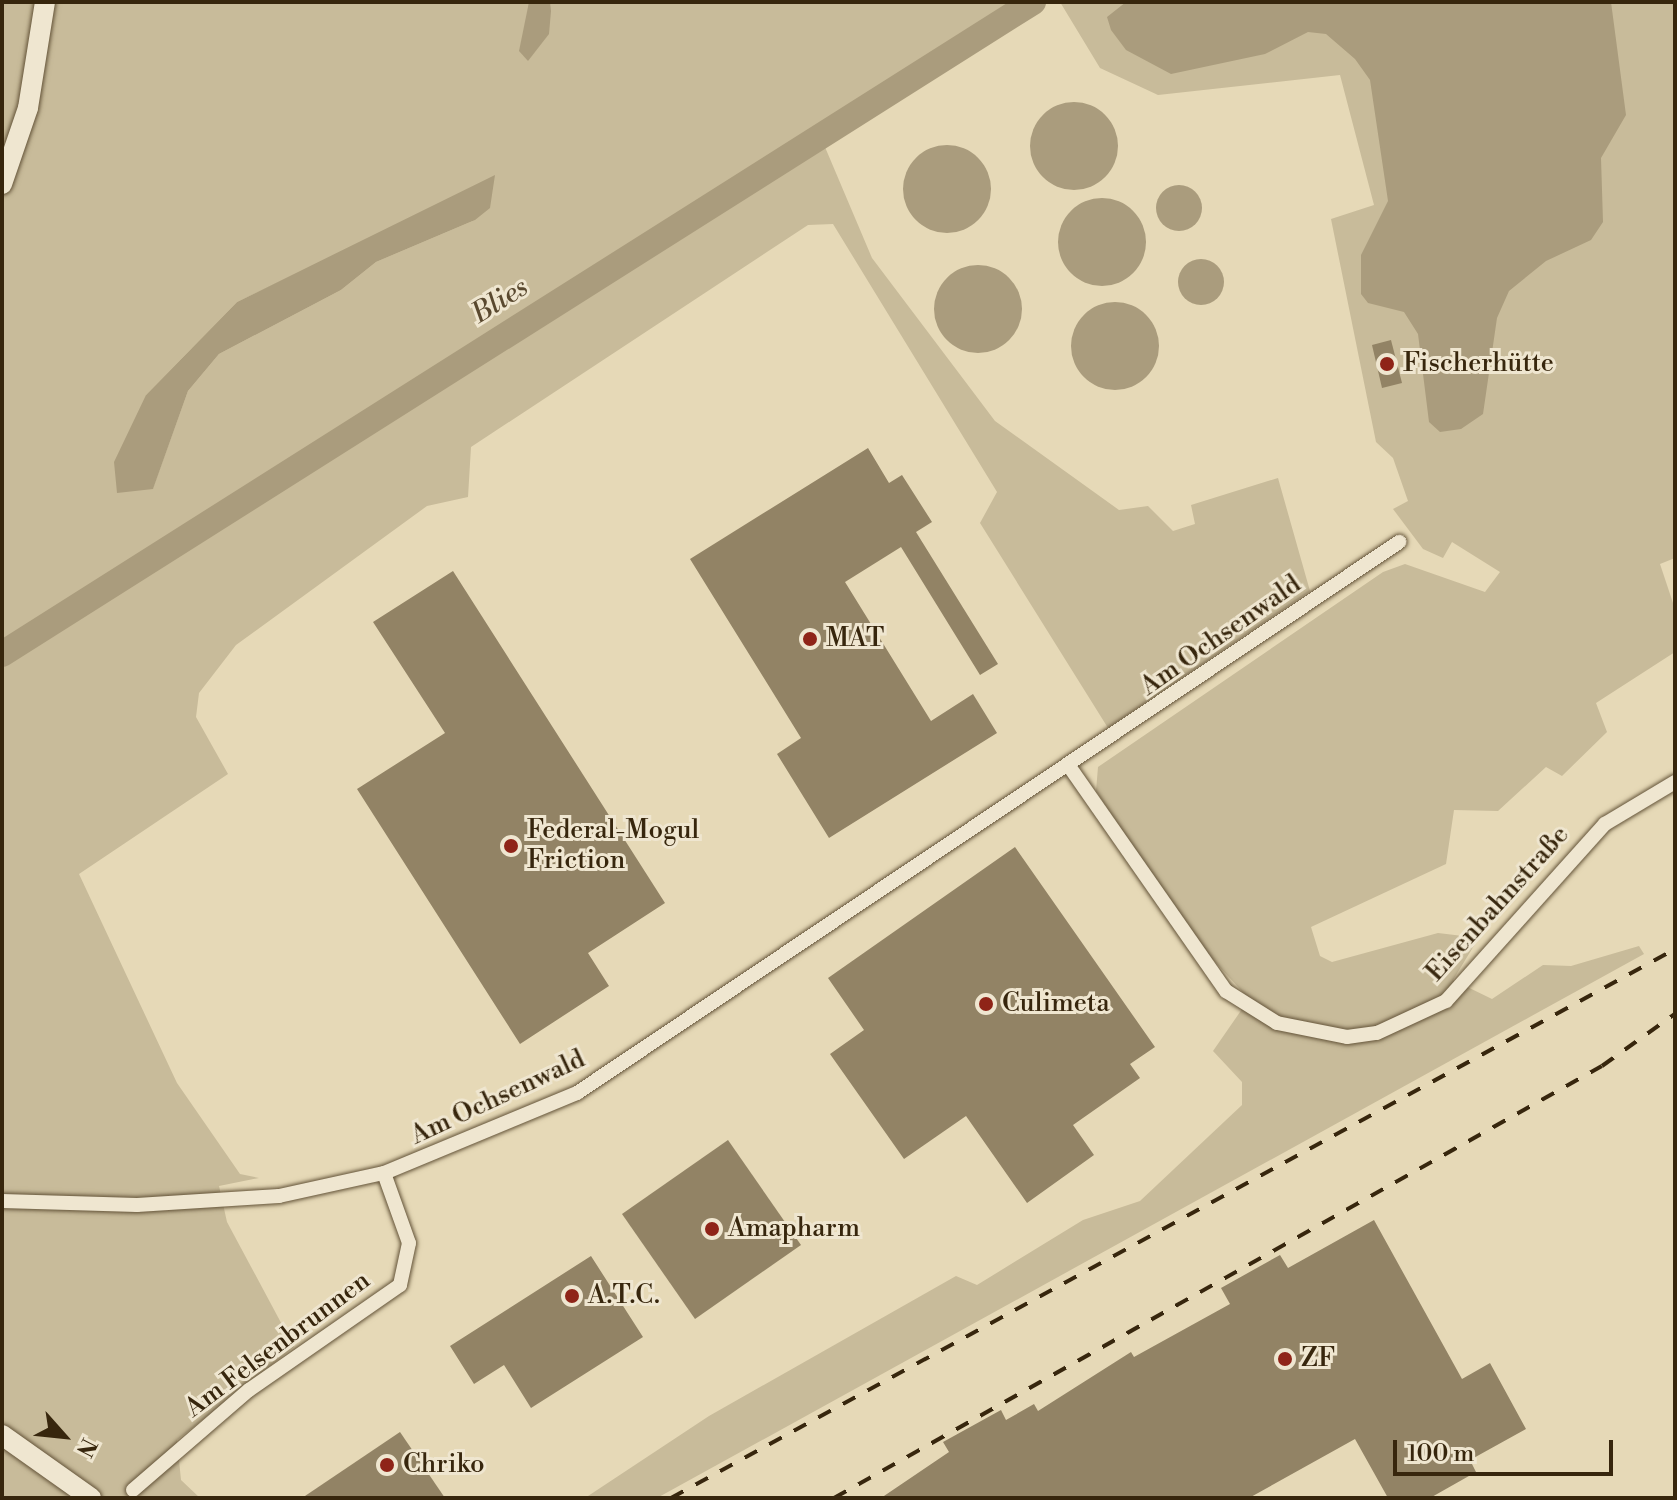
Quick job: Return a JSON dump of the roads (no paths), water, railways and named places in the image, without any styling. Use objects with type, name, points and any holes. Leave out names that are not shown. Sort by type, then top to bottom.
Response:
[{"type":"street","points":[[2,184],[28,108],[45,2]]},
{"type":"street","name":"Am Ochsenwald","points":[[2,1201],[211,1201],[384,1173],[577,1093],[1071,769],[1399,542]]},
{"type":"street","name":"Eisenbahnstraße","points":[[1071,769],[1209,972],[1239,1003],[1300,1031],[1377,1033],[1446,1001],[1605,824],[1675,782]]},
{"type":"street","name":"Am Felsenbrunnen","points":[[133,1490],[249,1390],[400,1285],[409,1243],[384,1173]]},
{"type":"street","points":[[2,1435],[91,1498]]},
{"type":"waterway","name":"Blies","points":[[2,654],[1033,2]]},
{"type":"railway","points":[[671,1498],[1675,949]]},
{"type":"railway","points":[[834,1498],[1602,1066],[1675,1014]]},
{"type":"place","name":"Fischerhütte","points":[[1387,364]]},
{"type":"place","name":"MAT","points":[[810,639]]},
{"type":"place","name":"Federal-Mogul Friction","points":[[511,846]]},
{"type":"place","name":"Culimeta","points":[[986,1004]]},
{"type":"place","name":"Amapharm","points":[[712,1229]]},
{"type":"place","name":"A.T.C.","points":[[572,1296]]},
{"type":"place","name":"ZF","points":[[1285,1359]]},
{"type":"place","name":"Chriko","points":[[387,1465]]}]
